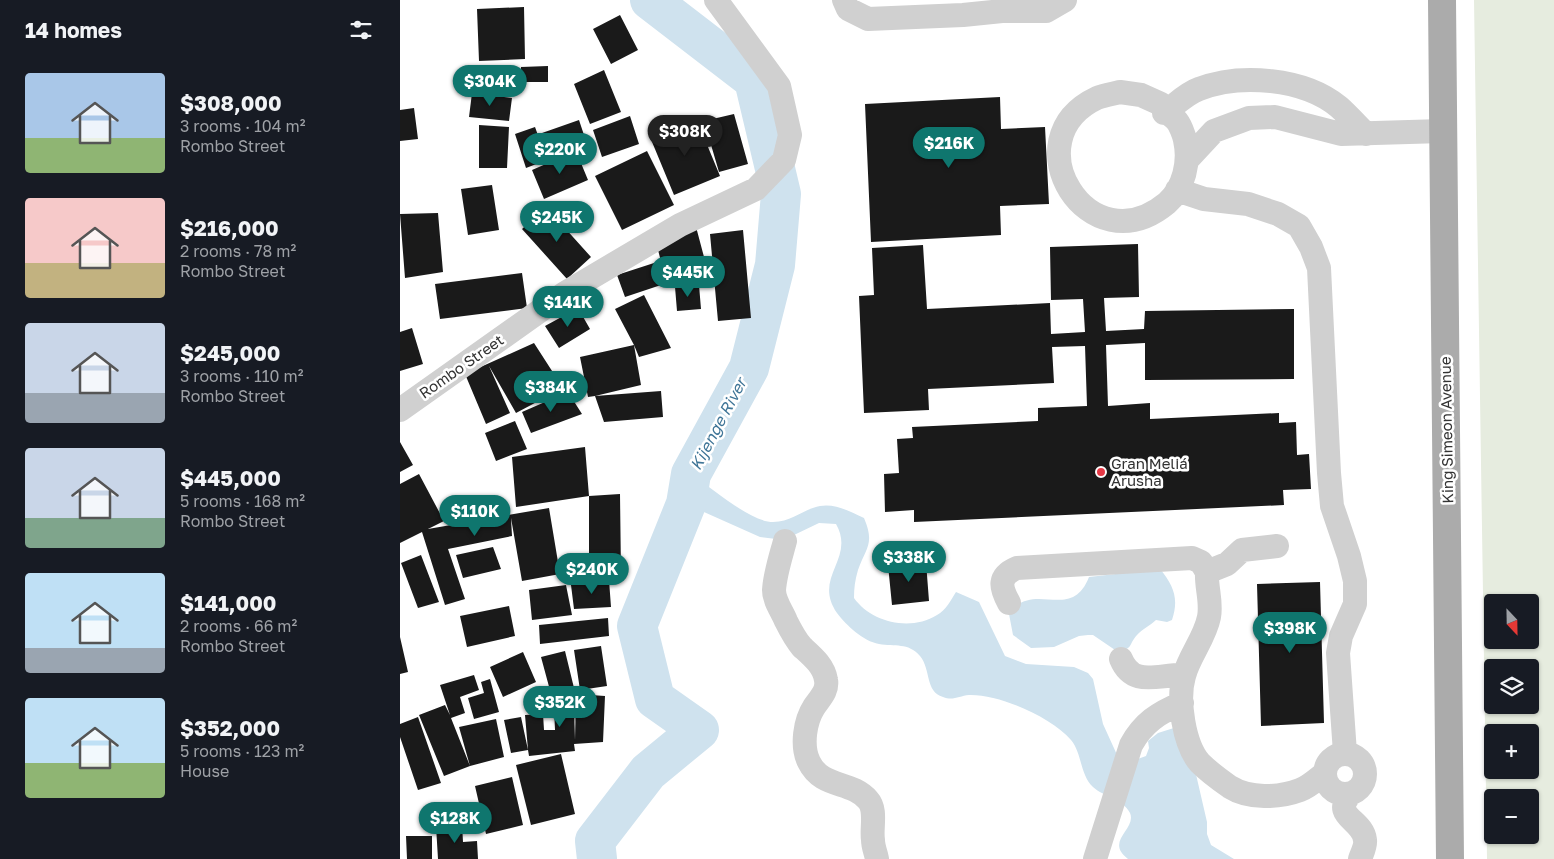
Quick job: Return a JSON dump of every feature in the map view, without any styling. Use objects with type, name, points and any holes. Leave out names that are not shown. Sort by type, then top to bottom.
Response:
[{"type":"main road","name":"King Simeon Avenue","points":[[1442,0],[1450,859]]},
{"type":"street","name":"Rombo Street","points":[[400,410],[566,293],[680,225],[756,189],[784,160],[790,134],[779,86],[716,0]]},
{"type":"street","points":[[844,0],[848,9],[868,19],[963,15],[1002,11],[1046,11],[1065,0]]},
{"type":"street","points":[[1164,113],[1198,89],[1237,79],[1272,81],[1307,90],[1338,105],[1366,134]]},
{"type":"street","points":[[1120,92],[1141,95],[1161,104],[1164,113],[1176,120],[1185,140],[1187,160],[1183,181],[1172,198],[1156,212],[1137,219],[1116,221],[1096,215],[1079,204],[1066,188],[1059,169],[1059,147],[1066,126],[1080,109],[1098,97],[1120,92]]},
{"type":"street","points":[[1187,160],[1214,131],[1249,118],[1275,117],[1341,134],[1443,131]]},
{"type":"street","points":[[1177,190],[1204,199],[1248,204],[1278,214],[1299,226],[1319,268],[1331,498],[1355,581],[1355,604],[1341,636],[1338,653],[1345,753]]},
{"type":"street","points":[[785,541],[774,590],[778,606],[791,634],[815,658],[824,672],[827,683],[824,695],[814,708],[806,726],[805,743],[808,761],[819,776],[836,785],[853,789],[868,800],[873,811],[873,841],[877,859]]},
{"type":"street","points":[[1207,572],[1228,564],[1242,550],[1277,546]]},
{"type":"street","points":[[1010,603],[1001,587],[1001,581],[1004,576],[1017,568],[1192,558],[1201,562],[1207,572],[1210,597],[1209,617],[1184,675],[1182,703],[1187,737],[1199,762],[1236,790],[1258,796],[1279,795],[1301,790],[1325,773],[1332,758],[1345,753],[1358,757],[1365,768],[1366,774],[1362,786],[1351,793],[1344,801],[1343,807],[1346,814],[1364,833],[1366,842],[1360,859]]},
{"type":"street","points":[[1121,659],[1126,670],[1136,676],[1150,678],[1167,674],[1184,675]]},
{"type":"street","points":[[1095,859],[1128,754],[1139,731],[1151,719],[1182,703]]},
{"type":"street","points":[[1325,773],[1327,784],[1332,789],[1338,793],[1351,793]]},
{"type":"shaded area","points":[[1474,0],[1554,0],[1554,859],[1487,859],[1487,844],[1539,844],[1539,789],[1486,789],[1486,779],[1539,779],[1539,724],[1485,724],[1485,714],[1539,714],[1539,659],[1484,659],[1484,661]]},
{"type":"water","points":[[691,474],[742,510],[764,520],[773,522],[786,520],[808,510],[826,505],[843,509],[864,518],[869,540],[857,574],[854,594],[854,598],[861,606],[870,613],[892,622],[915,623],[940,613],[946,608],[956,592],[979,602],[1005,656],[1026,664],[1074,667],[1088,673],[1093,679],[1103,724],[1118,757],[1135,760],[1146,756],[1149,748],[1148,741],[1158,733],[1177,727],[1195,770],[1207,822],[1207,834],[1211,845],[1234,859],[1128,859],[1121,853],[1119,846],[1131,819],[1130,813],[1123,804],[1093,787],[1083,770],[1075,745],[1062,731],[1038,715],[995,698],[969,695],[950,699],[937,694],[933,690],[923,661],[915,652],[906,647],[879,644],[867,640],[850,628],[841,618],[831,600],[829,589],[841,548],[841,536],[836,524],[819,523],[794,535],[776,539],[760,537],[686,504]]},
{"type":"water","points":[[1160,569],[1169,581],[1174,593],[1175,606],[1172,620],[1167,622],[1156,620],[1139,633],[1126,649],[1118,652],[1093,635],[1079,636],[1054,647],[1031,648],[1013,635],[1009,614],[1019,604],[1029,600],[1062,600],[1072,597],[1081,590],[1089,577]]},
{"type":"building","points":[[524,7],[525,59],[479,61],[477,9]]},
{"type":"building","points":[[620,15],[638,50],[611,64],[593,29]]},
{"type":"building","points":[[548,66],[548,82],[521,82],[521,67]]},
{"type":"building","points":[[604,70],[621,112],[590,124],[574,84]]},
{"type":"building","points":[[467,71],[515,76],[513,93],[465,88]]},
{"type":"building","points":[[472,93],[512,98],[509,121],[469,117]]},
{"type":"building","points":[[1000,97],[1001,129],[1045,127],[1049,204],[1000,206],[1001,235],[871,242],[865,104]]},
{"type":"building","points":[[414,108],[418,139],[400,141],[400,110]]},
{"type":"building","points":[[734,114],[748,164],[719,172],[704,121]]},
{"type":"building","points":[[630,116],[639,144],[602,157],[593,130]]},
{"type":"building","points":[[696,118],[720,176],[674,195],[650,137]]},
{"type":"building","points":[[579,120],[585,138],[549,151],[542,133]]},
{"type":"building","points":[[479,125],[509,127],[507,168],[479,168]]},
{"type":"building","points":[[535,127],[547,160],[526,168],[515,134]]},
{"type":"building","points":[[576,151],[588,180],[544,199],[532,170]]},
{"type":"building","points":[[647,151],[674,205],[622,230],[595,176]]},
{"type":"building","points":[[492,185],[499,230],[468,235],[461,189]]},
{"type":"building","points":[[546,207],[591,257],[567,279],[522,229]]},
{"type":"building","points":[[438,213],[443,272],[405,278],[400,214]]},
{"type":"building","points":[[695,223],[708,272],[667,284],[654,235]]},
{"type":"building","points":[[743,230],[751,318],[718,321],[710,234]]},
{"type":"building","points":[[1138,244],[1139,297],[1104,298],[1106,331],[1144,329],[1145,311],[1294,309],[1294,379],[1145,380],[1145,343],[1106,345],[1108,406],[1150,403],[1150,419],[1279,413],[1279,423],[1296,422],[1297,455],[1309,454],[1311,489],[1283,490],[1284,505],[914,522],[914,510],[885,512],[884,474],[899,473],[897,439],[913,438],[912,427],[1038,421],[1038,408],[1087,406],[1085,346],[1052,347],[1054,383],[928,389],[929,410],[864,413],[859,296],[874,295],[872,248],[923,245],[927,309],[1050,303],[1051,334],[1085,332],[1083,299],[1051,300],[1050,247]]},
{"type":"building","points":[[654,263],[661,285],[625,297],[617,275]]},
{"type":"building","points":[[522,273],[527,308],[440,319],[435,284]]},
{"type":"building","points":[[699,285],[701,309],[677,311],[675,287]]},
{"type":"building","points":[[644,295],[671,348],[639,357],[615,309]]},
{"type":"building","points":[[578,308],[590,329],[559,348],[545,326]]},
{"type":"building","points":[[412,328],[423,364],[400,371],[400,332]]},
{"type":"building","points":[[534,343],[563,388],[516,413],[489,366],[510,413],[486,424],[465,374]]},
{"type":"building","points":[[634,345],[641,385],[588,397],[580,357]]},
{"type":"building","points":[[661,391],[663,417],[604,422],[595,396]]},
{"type":"building","points":[[568,392],[582,414],[531,433],[522,412]]},
{"type":"building","points":[[515,421],[527,449],[496,461],[485,433]]},
{"type":"building","points":[[400,442],[413,465],[400,472]]},
{"type":"building","points":[[585,447],[589,496],[516,507],[512,457]]},
{"type":"building","points":[[419,474],[444,521],[428,529],[549,508],[560,574],[522,581],[511,518],[512,536],[448,549],[465,599],[445,605],[422,532],[400,543],[400,484]]},
{"type":"building","points":[[620,494],[621,573],[589,574],[589,496]]},
{"type":"building","points":[[493,547],[501,569],[463,578],[456,555]]},
{"type":"building","points":[[421,555],[439,602],[418,608],[401,563]]},
{"type":"building","points":[[926,562],[929,601],[892,605],[888,565]]},
{"type":"building","points":[[609,580],[611,607],[574,609],[571,585]]},
{"type":"building","points":[[1320,582],[1324,723],[1261,726],[1257,584]]},
{"type":"building","points":[[566,585],[572,615],[532,620],[529,590]]},
{"type":"building","points":[[509,606],[515,636],[467,647],[460,616]]},
{"type":"building","points":[[608,618],[609,636],[540,644],[539,625]]},
{"type":"building","points":[[400,637],[408,672],[400,674]]},
{"type":"building","points":[[601,646],[607,686],[580,690],[574,650]]},
{"type":"building","points":[[565,651],[574,688],[551,694],[541,657]]},
{"type":"building","points":[[523,652],[536,682],[503,697],[490,667]]},
{"type":"building","points":[[474,675],[479,690],[460,697],[465,713],[451,718],[470,766],[444,776],[419,715],[445,705],[450,715],[440,685]]},
{"type":"building","points":[[490,679],[499,712],[474,719],[468,698],[484,693],[481,682]]},
{"type":"building","points":[[576,694],[605,696],[603,742],[574,744],[575,751],[529,756],[525,715],[543,714],[544,730],[555,730],[554,707],[574,706],[575,740]]},
{"type":"building","points":[[418,717],[441,783],[418,790],[400,737],[400,724]]},
{"type":"building","points":[[521,717],[528,750],[511,753],[504,720]]},
{"type":"building","points":[[496,719],[504,757],[470,766],[459,727]]},
{"type":"building","points":[[561,754],[575,814],[531,825],[516,765]]},
{"type":"building","points":[[512,777],[523,825],[486,834],[475,786]]},
{"type":"building","points":[[462,824],[463,842],[477,841],[478,859],[438,859],[436,826]]},
{"type":"building","points":[[406,836],[432,836],[432,859],[407,859]]},
{"type":"waterway","name":"Kijenge River","points":[[597,859],[595,841],[648,772],[699,730],[655,699],[637,626],[686,504],[691,474],[749,368],[775,265],[781,194],[754,80],[650,0]]},
{"type":"place","name":"Gran Meliá Arusha","points":[[1101,472]]}]
